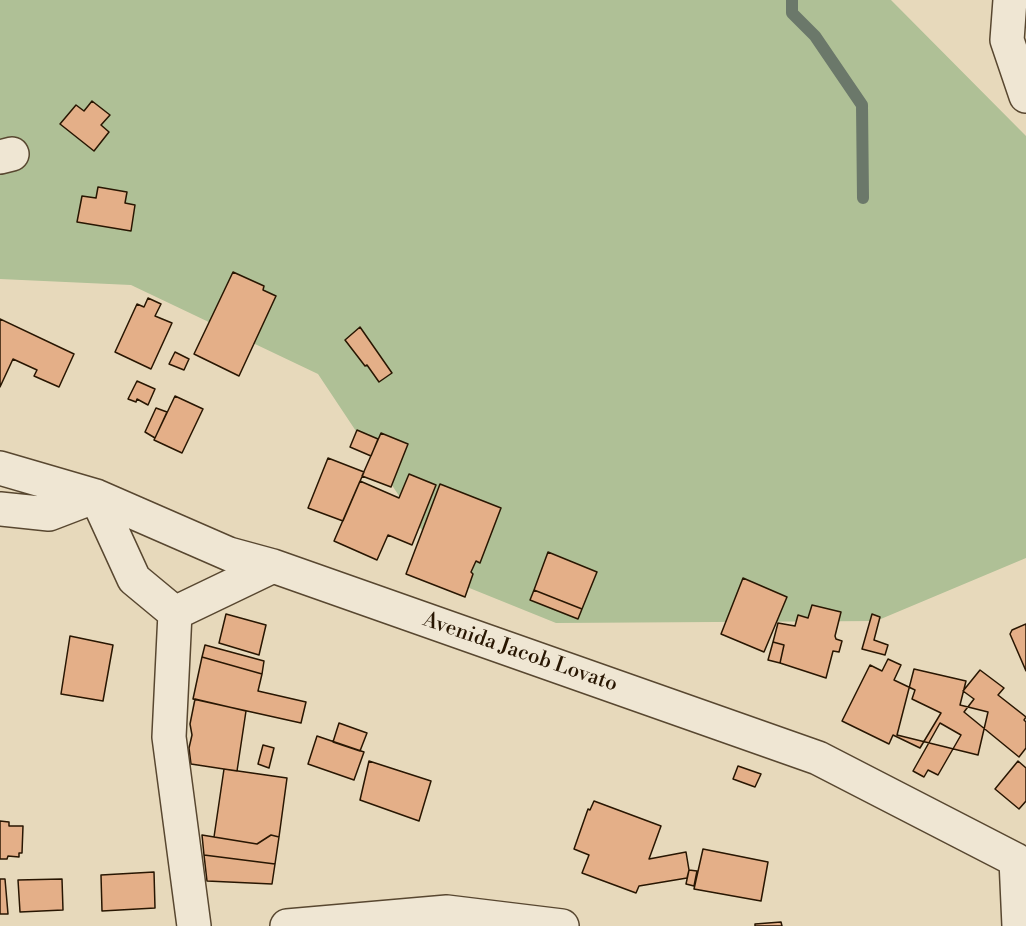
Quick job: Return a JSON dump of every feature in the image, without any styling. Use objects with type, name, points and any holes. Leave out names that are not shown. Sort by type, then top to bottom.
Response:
[{"type":"street","points":[[1010,0],[1007,40],[1026,96]]},
{"type":"street","name":"Avenida Jacob Lovato","points":[[0,468],[96,496],[229,554],[273,567],[818,758],[1021,865]]},
{"type":"street","points":[[0,509],[49,514],[96,496],[134,579],[175,613]]},
{"type":"street","points":[[175,613],[273,567]]},
{"type":"street","points":[[175,613],[170,737],[194,926]]},
{"type":"street","points":[[1019,926],[1021,865]]},
{"type":"street","points":[[287,926],[447,912],[562,926]]},
{"type":"green space","points":[[0,0],[891,0],[1026,136],[1026,558],[876,621],[556,623],[457,583],[318,374],[131,285],[0,279]]},
{"type":"building","points":[[92,101],[110,115],[101,125],[109,132],[94,151],[60,124],[76,105],[84,111]]},
{"type":"building","points":[[98,187],[127,192],[125,203],[135,205],[131,231],[77,222],[82,196],[96,198]]},
{"type":"building","points":[[233,272],[264,286],[263,290],[276,296],[239,376],[194,354]]},
{"type":"building","points":[[148,298],[161,304],[155,316],[172,323],[151,369],[115,352],[137,304],[144,307]]},
{"type":"building","points":[[0,319],[74,354],[59,387],[34,376],[37,370],[13,359],[0,387]]},
{"type":"building","points":[[360,327],[392,373],[379,382],[345,340]]},
{"type":"building","points":[[175,352],[189,359],[184,370],[169,364]]},
{"type":"building","points":[[137,381],[155,389],[148,405],[137,399],[136,402],[128,399]]},
{"type":"building","points":[[175,396],[203,409],[182,453],[154,440]]},
{"type":"building","points":[[156,408],[167,412],[155,438],[145,432]]},
{"type":"building","points":[[357,430],[378,439],[371,456],[350,447]]},
{"type":"building","points":[[381,433],[408,444],[391,487],[362,476]]},
{"type":"building","points":[[328,458],[364,472],[343,521],[308,508]]},
{"type":"building","points":[[409,474],[436,485],[412,545],[388,535],[377,560],[334,541],[360,481],[399,498]]},
{"type":"building","points":[[440,484],[501,508],[480,563],[476,561],[471,572],[473,574],[465,597],[406,574]]},
{"type":"building","points":[[548,552],[597,572],[582,609],[534,590]]},
{"type":"building","points":[[743,578],[787,597],[764,652],[721,634]]},
{"type":"building","points":[[534,590],[582,609],[578,619],[530,600]]},
{"type":"building","points":[[812,605],[841,612],[835,636],[836,639],[842,641],[839,652],[833,651],[826,678],[780,663],[784,645],[773,642],[778,623],[795,626],[798,615],[808,618]]},
{"type":"building","points":[[226,614],[266,625],[259,655],[219,643]]},
{"type":"building","points":[[872,614],[880,617],[874,640],[888,645],[885,655],[862,649]]},
{"type":"building","points":[[1026,624],[1026,671],[1010,634],[1012,630]]},
{"type":"building","points":[[70,636],[113,645],[103,701],[61,694]]},
{"type":"building","points":[[773,642],[784,645],[780,663],[768,660]]},
{"type":"building","points":[[205,645],[264,661],[262,674],[202,657]]},
{"type":"building","points":[[202,657],[262,674],[258,691],[306,702],[301,723],[193,699]]},
{"type":"building","points":[[888,659],[901,665],[894,680],[915,690],[912,699],[941,713],[920,748],[893,735],[889,744],[842,721],[870,665],[882,671]]},
{"type":"building","points":[[914,669],[966,681],[960,705],[988,712],[978,755],[897,735]]},
{"type":"building","points":[[980,670],[1004,688],[998,695],[1026,717],[1024,720],[1026,722],[1026,748],[1019,757],[964,712],[974,699],[963,691]]},
{"type":"building","points":[[195,699],[246,711],[237,771],[191,764],[190,724]]},
{"type":"building","points":[[339,723],[367,733],[360,751],[333,742]]},
{"type":"building","points":[[940,723],[961,735],[938,775],[928,770],[924,777],[913,771]]},
{"type":"building","points":[[317,736],[364,752],[354,780],[308,764]]},
{"type":"building","points":[[263,745],[274,748],[269,768],[258,764]]},
{"type":"building","points":[[369,761],[431,781],[419,821],[360,800]]},
{"type":"building","points":[[1018,761],[1026,768],[1026,801],[1019,809],[995,789]]},
{"type":"building","points":[[738,766],[761,774],[755,787],[733,779]]},
{"type":"building","points":[[224,769],[287,778],[279,837],[271,835],[257,844],[214,837]]},
{"type":"building","points":[[594,801],[661,826],[649,859],[686,852],[689,870],[687,878],[639,886],[636,893],[582,873],[589,855],[574,849],[588,809],[590,810]]},
{"type":"building","points":[[0,821],[9,822],[9,826],[23,826],[22,853],[19,853],[19,857],[8,856],[7,859],[0,859]]},
{"type":"building","points":[[202,835],[257,844],[271,835],[279,837],[275,864],[204,855]]},
{"type":"building","points":[[703,849],[768,862],[761,901],[694,889]]},
{"type":"building","points":[[204,855],[275,864],[272,884],[207,881]]},
{"type":"building","points":[[689,870],[697,871],[694,886],[686,884]]},
{"type":"building","points":[[154,872],[155,908],[102,911],[101,875]]},
{"type":"building","points":[[0,879],[5,879],[8,914],[0,914]]},
{"type":"building","points":[[62,879],[63,910],[20,912],[18,880]]},
{"type":"building","points":[[781,922],[782,926],[755,926],[755,924]]},
{"type":"waterway","points":[[792,0],[792,13],[815,36],[862,105],[863,198]]}]
